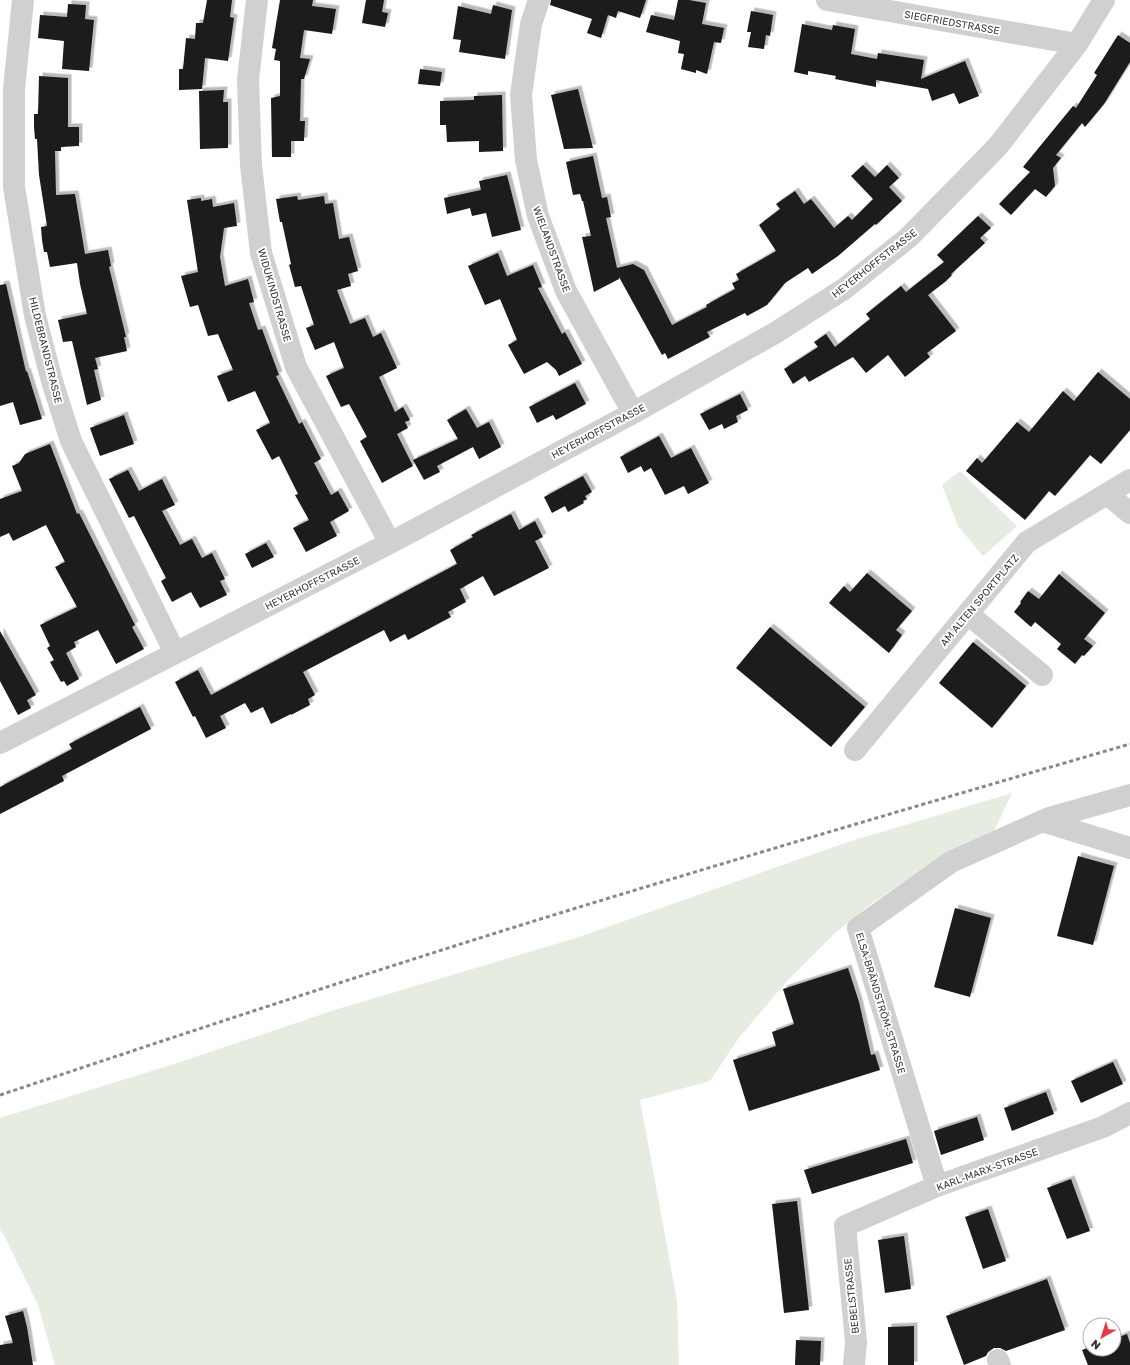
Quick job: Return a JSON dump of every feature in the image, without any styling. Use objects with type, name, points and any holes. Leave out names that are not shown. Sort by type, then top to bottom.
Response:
[{"type":"street","name":"HILDEBRANDSTRASSE","points":[[23,0],[14,89],[7,187],[35,316],[52,381],[71,441],[175,653]]},
{"type":"street","name":"WIDUKINDSTRASSE","points":[[257,0],[248,80],[251,165],[261,253],[296,367],[390,543]]},
{"type":"street","name":"WIELANDSTRASSE","points":[[539,0],[531,24],[521,95],[526,160],[538,216],[566,291],[633,413]]},
{"type":"street","name":"SIEGFRIEDSTRASSE","points":[[827,0],[1076,44]]},
{"type":"street","name":"HEYERHOFFSTRASSE","points":[[0,742],[390,543],[633,413],[775,333],[844,289],[909,237],[998,146],[1076,44],[1104,0]]},
{"type":"street","name":"AM ALTEN SPORTPLATZ","points":[[855,750],[1028,542],[1130,480]]},
{"type":"street","points":[[1107,494],[1130,513]]},
{"type":"street","points":[[968,614],[1042,675]]},
{"type":"street","name":"ELSA-BRÄNDSTRÖM-STRASSE","points":[[937,1186],[858,928],[951,862],[1049,818],[1130,795]]},
{"type":"street","points":[[1042,821],[1130,848]]},
{"type":"street","name":"KARL-MARX-STRASSE","points":[[845,1226],[937,1186],[1103,1127],[1130,1113]]},
{"type":"street","name":"BEBELSTRASSE","points":[[845,1226],[856,1342],[854,1365]]},
{"type":"shaded area","points":[[960,471],[1017,526],[983,556],[958,526],[942,485]]},
{"type":"shaded area","points":[[1012,793],[994,831],[939,859],[869,905],[834,934],[785,983],[738,1039],[710,1081],[640,1100],[677,1301],[679,1365],[55,1365],[38,1305],[4,1235],[0,1230],[0,1118],[174,1064],[338,1009],[576,938],[848,842]]},
{"type":"building","points":[[207,0],[232,0],[230,17],[234,18],[228,61],[205,58],[202,89],[179,90],[179,69],[183,69],[186,38],[195,39],[196,23],[203,23]]},
{"type":"building","points":[[280,0],[313,0],[312,6],[336,9],[332,34],[304,30],[300,58],[310,59],[304,79],[301,79],[300,121],[305,121],[304,141],[291,141],[291,157],[272,157],[271,98],[280,96],[280,61],[274,60],[276,49],[272,48]]},
{"type":"building","points":[[366,0],[384,0],[382,12],[388,13],[385,27],[362,23]]},
{"type":"building","points":[[551,0],[646,0],[640,18],[618,11],[616,18],[608,15],[601,38],[587,33],[592,19],[550,5]]},
{"type":"building","points":[[678,0],[706,3],[702,24],[724,28],[721,43],[714,42],[707,74],[696,70],[696,73],[681,69],[684,54],[678,53],[680,41],[646,32],[651,15],[674,20]]},
{"type":"building","points":[[68,4],[86,5],[85,19],[94,20],[89,71],[62,69],[64,41],[38,38],[40,15],[67,17]]},
{"type":"building","points":[[493,5],[512,10],[505,59],[459,52],[461,40],[453,39],[458,6],[491,14]]},
{"type":"building","points":[[751,11],[773,15],[770,36],[766,35],[764,49],[748,47],[751,32],[747,32]]},
{"type":"building","points":[[802,24],[832,30],[833,25],[855,29],[851,54],[877,59],[878,53],[924,60],[921,79],[965,61],[979,96],[959,104],[954,93],[932,101],[928,89],[876,80],[876,87],[835,79],[836,76],[808,71],[808,75],[794,72]]},
{"type":"building","points":[[1118,35],[1130,43],[1130,62],[1104,104],[1085,127],[1082,123],[1056,155],[1061,158],[1053,168],[1055,186],[1046,197],[1035,189],[1011,215],[999,204],[1030,172],[1023,167],[1073,106],[1076,108],[1097,75],[1094,73]]},
{"type":"building","points":[[420,69],[442,72],[440,86],[418,84]]},
{"type":"building","points":[[39,76],[68,78],[68,127],[79,127],[79,146],[61,147],[61,151],[55,151],[56,195],[75,194],[85,254],[108,250],[111,266],[109,267],[126,337],[124,337],[127,351],[95,358],[98,369],[94,370],[101,400],[87,405],[72,341],[63,342],[58,320],[87,314],[77,263],[50,267],[47,252],[44,252],[42,240],[41,227],[47,226],[39,175],[37,139],[35,139],[34,127],[34,114],[38,114]]},
{"type":"building","points":[[578,89],[593,148],[564,149],[551,95]]},
{"type":"building","points":[[224,90],[223,102],[228,102],[228,148],[200,149],[199,91]]},
{"type":"building","points":[[502,95],[503,151],[479,152],[479,141],[447,142],[446,125],[440,125],[440,101],[474,100],[474,96]]},
{"type":"building","points":[[593,156],[602,198],[607,197],[611,217],[606,218],[617,268],[633,264],[644,270],[672,325],[707,307],[706,305],[735,289],[732,283],[739,280],[736,274],[776,251],[759,225],[780,209],[776,204],[795,191],[804,204],[811,199],[834,228],[848,216],[852,220],[873,199],[851,176],[863,165],[875,177],[887,165],[899,178],[889,187],[902,201],[876,225],[875,224],[838,256],[812,274],[808,268],[785,283],[767,305],[747,316],[745,313],[707,332],[710,337],[668,359],[665,353],[662,355],[619,277],[619,279],[594,292],[582,237],[591,236],[580,194],[573,195],[566,162]]},
{"type":"building","points":[[507,175],[521,230],[492,237],[486,213],[472,216],[470,208],[447,214],[444,198],[481,190],[479,181]]},
{"type":"building","points":[[297,196],[298,200],[324,196],[325,204],[333,203],[339,239],[349,237],[358,271],[348,274],[351,286],[337,290],[350,324],[365,318],[373,337],[381,333],[397,368],[379,377],[395,412],[403,407],[410,420],[405,422],[408,428],[397,434],[413,466],[382,483],[360,441],[367,437],[349,404],[341,407],[326,376],[344,368],[334,342],[315,350],[306,328],[314,325],[301,286],[295,287],[289,265],[291,264],[282,222],[280,222],[276,199]]},
{"type":"building","points":[[201,198],[201,201],[212,199],[213,207],[234,203],[237,226],[224,228],[220,257],[225,286],[248,279],[254,302],[249,303],[258,330],[262,329],[279,375],[276,376],[299,424],[302,422],[321,459],[314,463],[331,495],[338,491],[349,511],[330,522],[337,536],[306,552],[293,528],[309,520],[295,495],[298,494],[279,456],[272,460],[256,430],[270,423],[255,391],[228,402],[217,376],[233,370],[218,334],[208,336],[198,305],[190,307],[181,276],[198,272],[187,200]]},
{"type":"building","points":[[978,216],[991,228],[980,238],[985,243],[951,274],[952,275],[945,282],[928,295],[956,331],[927,353],[930,357],[905,377],[888,355],[866,373],[853,357],[809,382],[805,376],[793,384],[784,369],[818,347],[814,342],[826,334],[835,347],[870,319],[866,314],[901,286],[906,292],[944,262],[937,255]]},
{"type":"building","points":[[498,253],[507,276],[533,265],[542,287],[538,288],[562,334],[565,332],[582,364],[559,376],[556,370],[547,362],[524,374],[508,345],[517,340],[500,299],[485,305],[468,266]]},
{"type":"building","points":[[6,284],[26,372],[27,371],[42,419],[20,425],[13,402],[0,406],[0,285]]},
{"type":"building","points":[[1098,372],[1130,399],[1130,430],[1101,464],[1090,455],[1055,496],[1049,491],[1025,520],[966,471],[977,458],[982,463],[1017,422],[1029,432],[1063,391],[1074,401]]},
{"type":"building","points":[[575,383],[586,404],[556,420],[553,415],[537,423],[529,407]]},
{"type":"building","points":[[740,394],[748,410],[736,416],[738,422],[724,429],[722,424],[709,430],[700,414]]},
{"type":"building","points":[[466,409],[477,428],[489,422],[501,447],[479,459],[473,447],[437,466],[440,472],[424,480],[413,460],[458,439],[447,420]]},
{"type":"building","points":[[124,415],[134,444],[100,456],[90,428]]},
{"type":"building","points":[[659,436],[671,458],[691,448],[709,483],[688,494],[684,486],[665,495],[651,468],[644,472],[641,466],[628,473],[620,457]]},
{"type":"building","points":[[50,444],[77,514],[79,513],[135,625],[132,627],[144,649],[116,664],[98,630],[74,642],[76,647],[66,653],[79,679],[67,686],[64,681],[61,682],[50,662],[54,660],[47,648],[50,646],[40,625],[77,607],[55,567],[65,562],[46,525],[13,541],[9,533],[0,537],[0,499],[22,491],[12,466],[19,463],[25,454]]},
{"type":"building","points":[[128,470],[139,491],[162,479],[175,505],[162,511],[180,545],[192,539],[202,558],[212,553],[225,579],[220,581],[227,595],[200,608],[191,592],[172,602],[161,581],[166,578],[134,516],[129,518],[109,479]]},
{"type":"building","points":[[583,476],[592,492],[585,496],[587,499],[583,501],[584,503],[568,512],[565,506],[552,513],[544,497]]},
{"type":"building","points":[[511,514],[519,530],[535,521],[543,537],[535,541],[549,568],[494,596],[483,576],[460,589],[466,602],[448,612],[451,617],[408,640],[405,634],[390,642],[384,630],[303,672],[315,695],[308,699],[310,705],[271,724],[263,707],[251,713],[245,703],[220,716],[226,728],[206,738],[195,716],[193,717],[175,682],[198,670],[211,695],[457,564],[450,550],[473,537],[471,535]]},
{"type":"building","points":[[266,543],[274,557],[252,568],[245,554]]},
{"type":"building","points":[[867,573],[912,611],[896,630],[902,635],[889,653],[829,603],[844,586],[850,592]]},
{"type":"building","points":[[1059,574],[1105,613],[1084,639],[1093,646],[1084,656],[1082,655],[1075,664],[1057,649],[1061,644],[1035,622],[1031,627],[1014,612],[1028,591],[1039,599]]},
{"type":"building","points":[[770,627],[865,707],[831,747],[736,668]]},
{"type":"building","points":[[0,631],[36,695],[27,700],[31,708],[18,715],[0,681]]},
{"type":"building","points":[[973,642],[1026,686],[992,728],[939,683]]},
{"type":"building","points":[[140,707],[151,729],[62,776],[64,781],[0,814],[0,787],[72,749],[69,744]]},
{"type":"building","points":[[1078,856],[1114,866],[1093,945],[1057,936]]},
{"type":"building","points":[[955,908],[991,918],[970,997],[934,987]]},
{"type":"building","points":[[848,968],[859,1002],[871,1055],[875,1054],[880,1070],[749,1111],[733,1060],[776,1046],[772,1032],[794,1024],[783,989]]},
{"type":"building","points":[[1113,1062],[1123,1084],[1081,1103],[1071,1081]]},
{"type":"building","points":[[1046,1092],[1054,1114],[1012,1131],[1004,1108]]},
{"type":"building","points":[[977,1117],[984,1140],[941,1155],[934,1131]]},
{"type":"building","points":[[906,1139],[913,1163],[812,1194],[804,1170]]},
{"type":"building","points":[[1071,1179],[1090,1231],[1067,1239],[1047,1188]]},
{"type":"building","points":[[797,1201],[809,1310],[784,1313],[772,1204]]},
{"type":"building","points":[[988,1209],[1006,1261],[983,1269],[965,1217]]},
{"type":"building","points":[[904,1236],[911,1289],[885,1293],[878,1240]]},
{"type":"building","points":[[1047,1279],[1065,1330],[1006,1351],[1000,1348],[994,1348],[988,1352],[986,1356],[964,1365],[946,1316]]},
{"type":"building","points":[[23,1311],[33,1365],[0,1365],[0,1345],[13,1343],[5,1316]]},
{"type":"building","points":[[914,1326],[914,1365],[888,1365],[888,1327]]},
{"type":"building","points":[[1127,1334],[1130,1343],[1130,1365],[1088,1365],[1085,1357],[1122,1357],[1122,1336]]},
{"type":"building","points":[[796,1340],[821,1341],[820,1365],[795,1365]]},
{"type":"railway","points":[[0,1095],[209,1025],[560,913],[845,827],[1130,744]]}]
